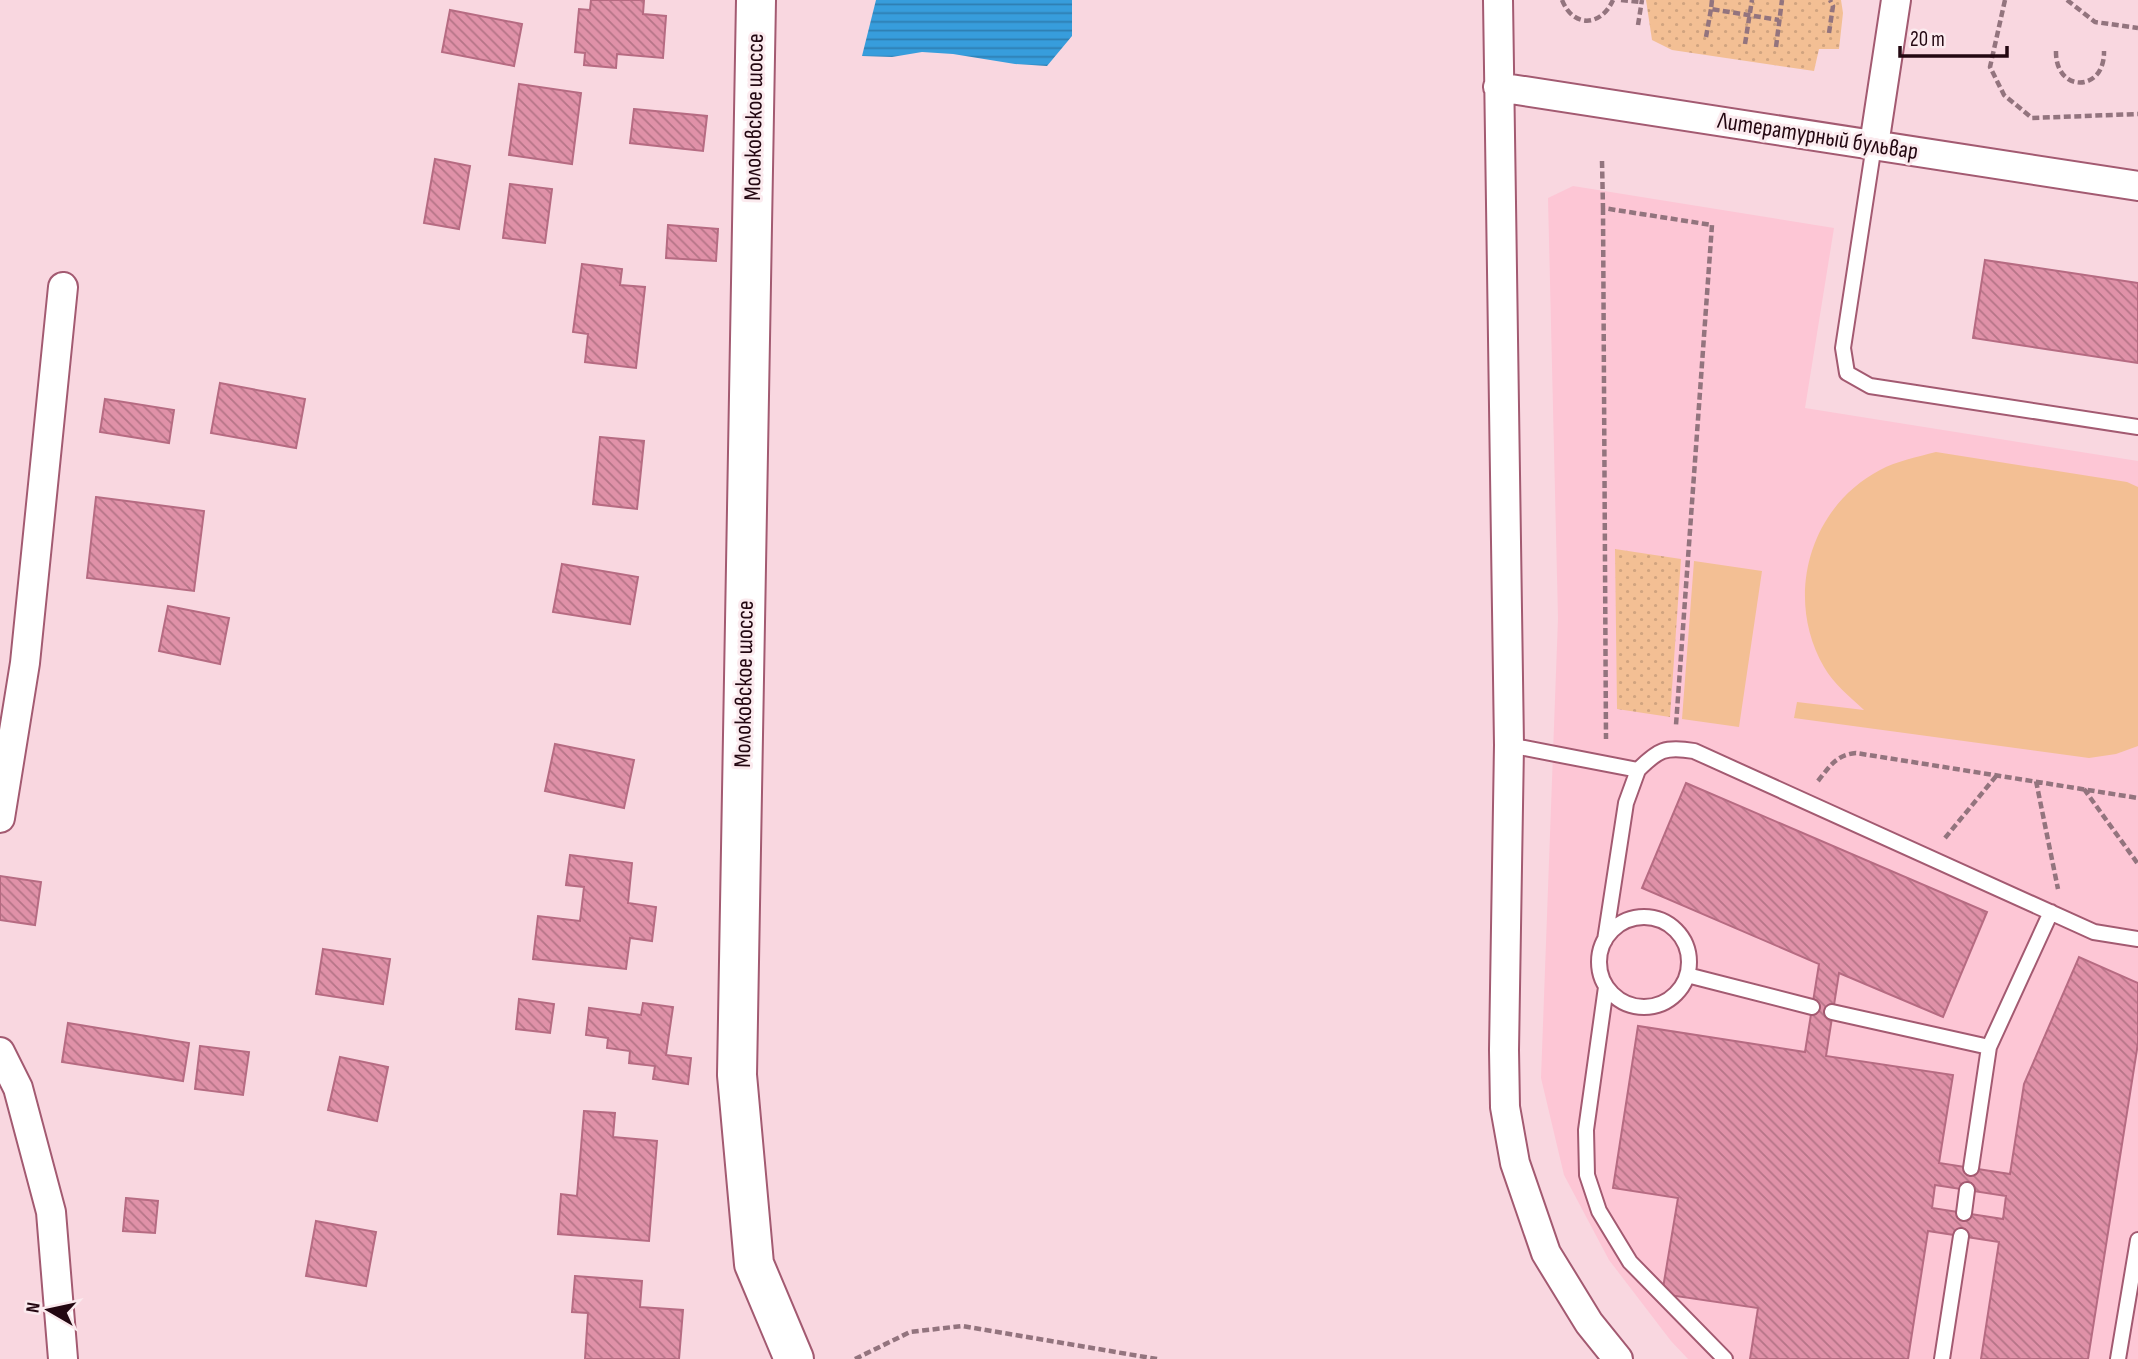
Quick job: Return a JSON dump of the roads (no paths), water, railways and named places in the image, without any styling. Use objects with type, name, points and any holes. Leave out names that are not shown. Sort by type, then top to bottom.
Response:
[{"type":"main road","name":"Молоковское шоссе","points":[[756,0],[737,1075],[754,1264],[794,1359]]},
{"type":"street","points":[[1498,0],[1509,745],[1505,1107],[1515,1163],[1546,1253],[1589,1323],[1618,1359]]},
{"type":"street","points":[[1874,145],[1896,0]]},
{"type":"street","name":"Литературный бульвар","points":[[1498,87],[2138,186]]},
{"type":"street","points":[[0,818],[24,663],[63,287]]},
{"type":"street","points":[[0,1052],[9,1089],[51,1212],[63,1359]]},
{"type":"lane","points":[[1874,145],[1843,348],[1847,373],[1870,386],[2138,427]]},
{"type":"lane","points":[[1509,745],[1638,770]]},
{"type":"lane","points":[[1604,942],[1614,929],[1627,920],[1642,917],[1658,919],[1672,927],[1682,938],[1689,953],[1684,983],[1675,996],[1662,1004],[1646,1008],[1631,1006],[1617,999],[1606,987],[1600,972],[1599,957],[1604,942],[1626,803],[1638,770],[1655,752],[1674,747],[1694,751],[2094,932],[2138,939]]},
{"type":"lane","points":[[1971,1168],[1989,1046],[2051,912]]},
{"type":"lane","points":[[1687,975],[1812,1007]]},
{"type":"lane","points":[[1606,987],[1586,1130],[1587,1175],[1599,1211],[1630,1262],[1725,1359]]},
{"type":"lane","points":[[1832,1012],[1989,1046]]},
{"type":"lane","points":[[1964,1213],[1967,1190]]},
{"type":"lane","points":[[1942,1359],[1961,1236]]},
{"type":"lane","points":[[2118,1359],[2138,1240]]},
{"type":"water","points":[[876,0],[1072,0],[1072,36],[1047,66],[922,52],[892,57],[862,56]]}]
